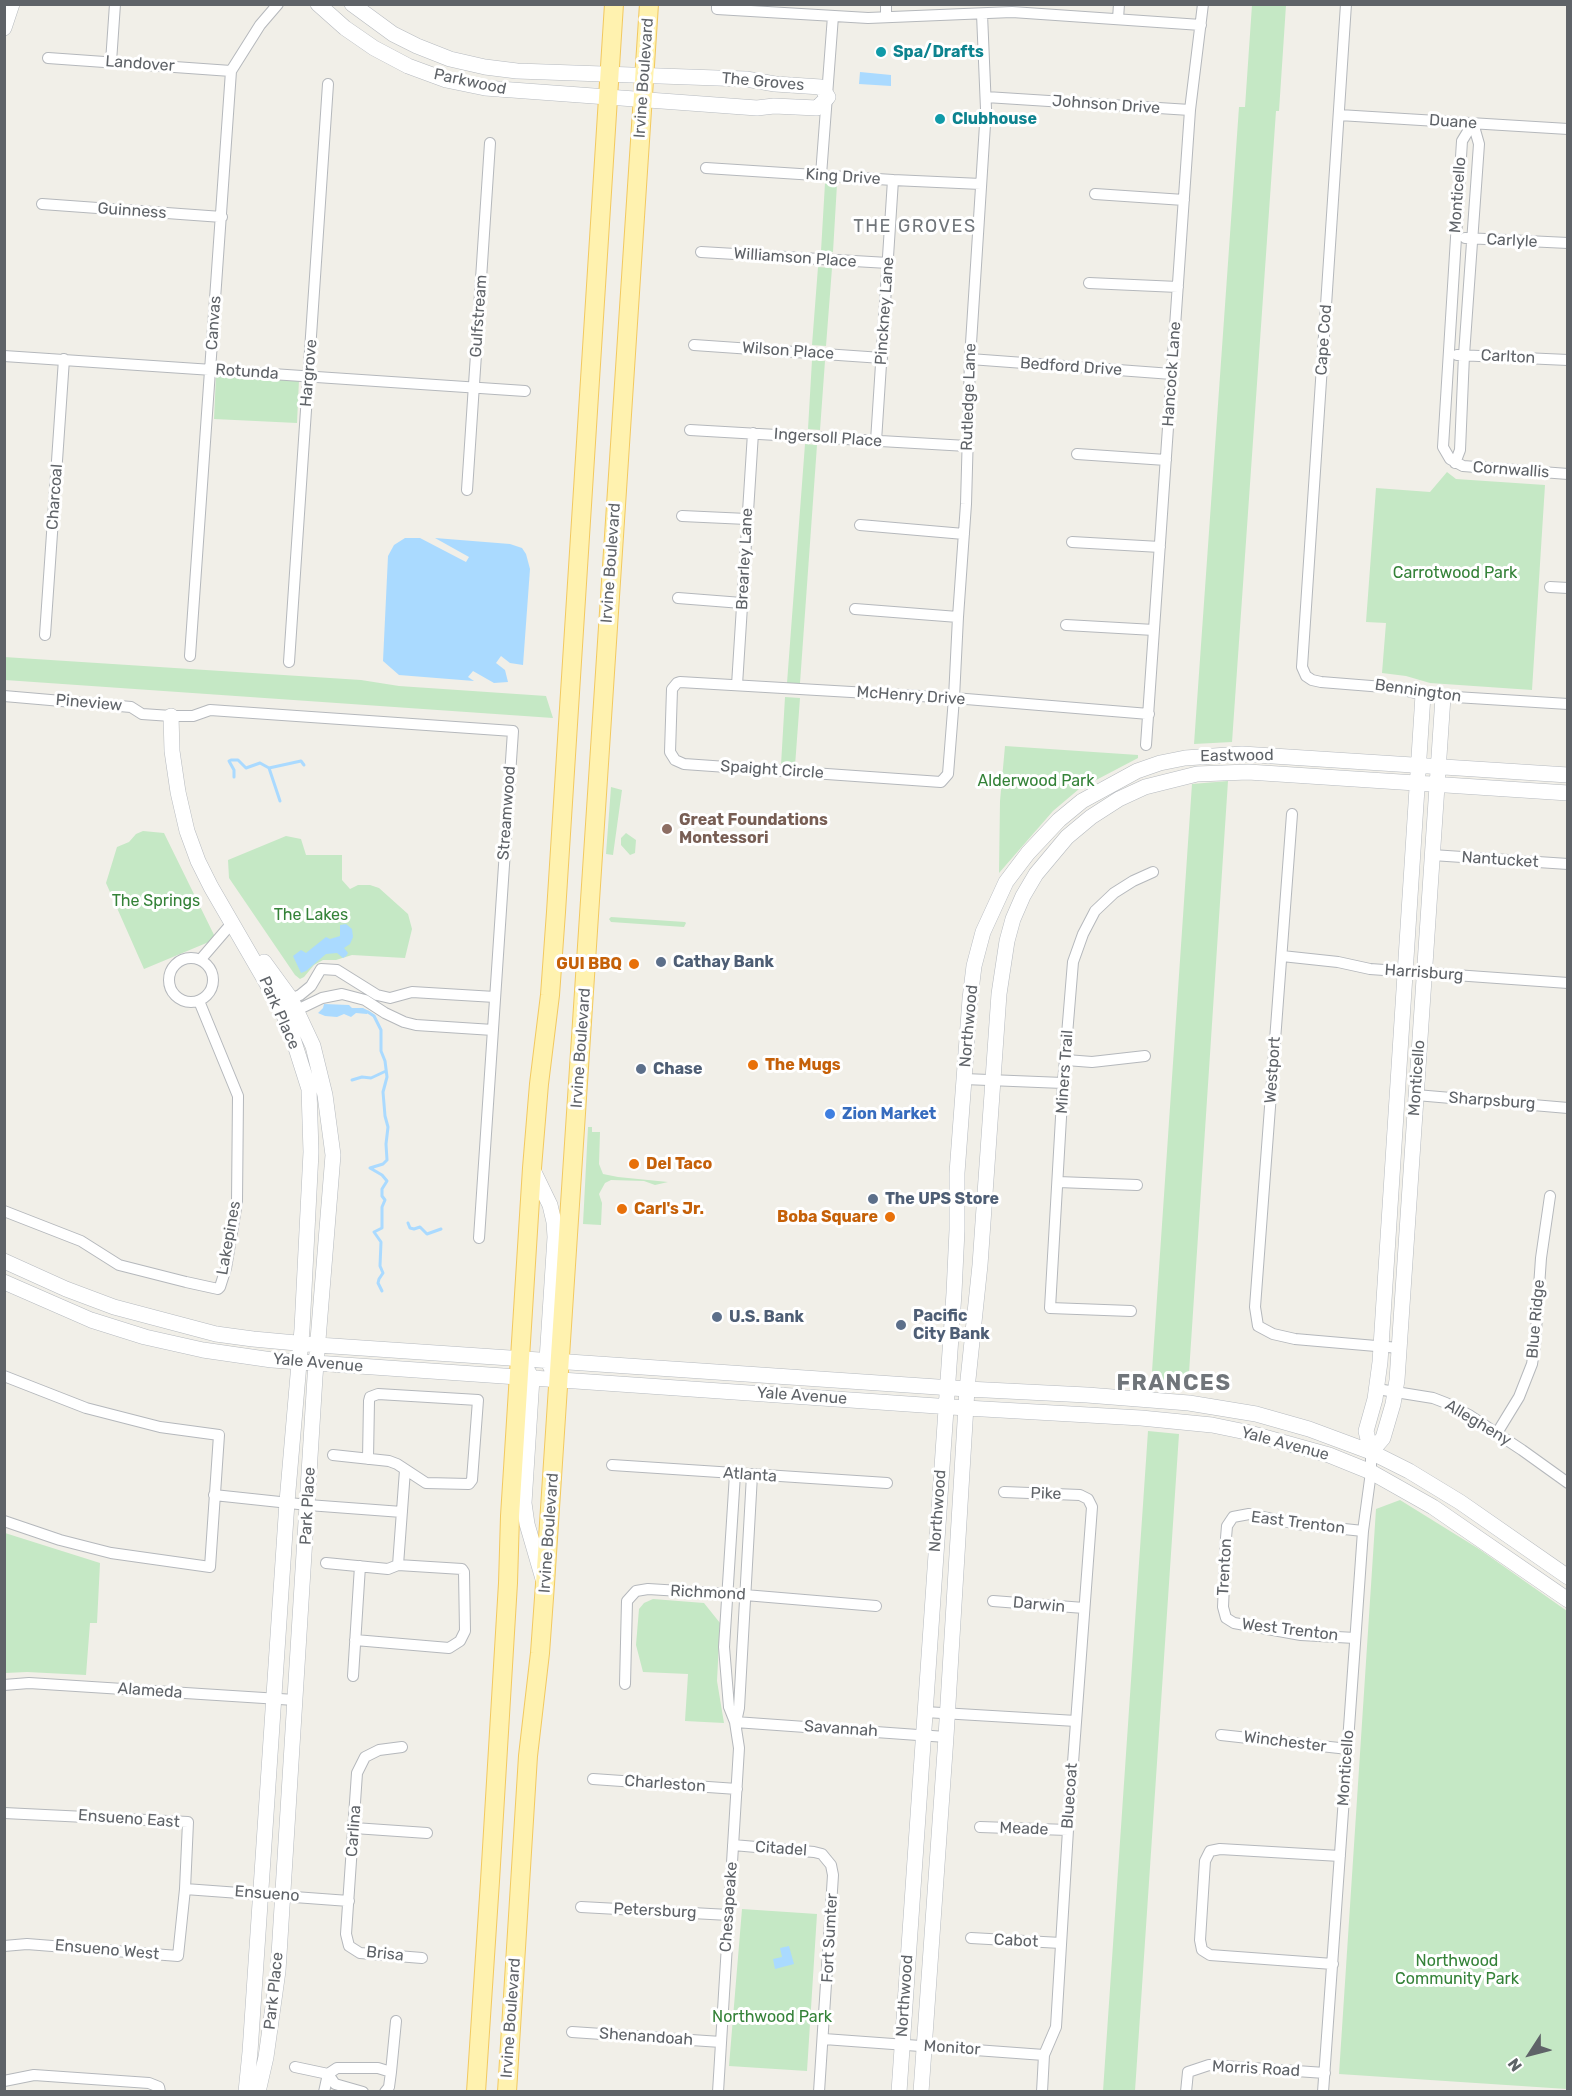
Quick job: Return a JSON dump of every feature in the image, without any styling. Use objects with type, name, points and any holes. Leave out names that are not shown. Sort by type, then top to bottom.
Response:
[{"type":"main road","name":"Irvine Boulevard","points":[[476,2091],[525,1377],[520,1358],[532,1168],[555,924],[614,4]]},
{"type":"main road","name":"Irvine Boulevard","points":[[507,2091],[528,1756],[540,1653],[559,1380],[554,1360],[649,4]]},
{"type":"street","points":[[4,28],[12,4]]},
{"type":"street","points":[[111,62],[115,4]]},
{"type":"street","name":"Canvas","points":[[190,656],[231,71],[260,25],[278,4]]},
{"type":"street","name":"Parkwood","points":[[318,4],[345,28],[374,48],[408,66],[446,80],[485,88],[642,100]]},
{"type":"street","name":"Parkwood","points":[[352,4],[393,34],[450,59],[517,71],[609,74]]},
{"type":"street","points":[[886,4],[886,17]]},
{"type":"street","points":[[1118,20],[1119,4]]},
{"type":"street","name":"Hancock Lane","points":[[1146,745],[1190,110],[1203,4]]},
{"type":"street","name":"Cape Cod","points":[[1306,676],[1302,667],[1302,658],[1347,4]]},
{"type":"street","points":[[717,7],[833,16],[886,17],[982,15],[1013,8],[1118,20],[1201,25]]},
{"type":"street","name":"Rutledge Lane","points":[[946,779],[954,698],[964,534],[970,359],[986,97],[982,15]]},
{"type":"street","points":[[821,175],[833,16]]},
{"type":"street","name":"Landover","points":[[48,58],[231,71]]},
{"type":"street","name":"The Groves","points":[[609,74],[746,79],[775,84],[821,87],[828,97],[817,108],[774,106],[743,108],[642,100]]},
{"type":"street","name":"Hargrove","points":[[289,662],[328,84]]},
{"type":"street","name":"Johnson Drive","points":[[986,97],[1190,110]]},
{"type":"street","name":"Duane","points":[[1339,115],[1568,129]]},
{"type":"street","name":"Monticello","points":[[1473,123],[1479,144],[1464,355],[1460,450],[1455,463],[1443,447],[1462,141],[1473,123]]},
{"type":"street","name":"Gulfstream","points":[[467,490],[490,143]]},
{"type":"street","name":"King Drive","points":[[706,168],[981,184]]},
{"type":"street","name":"Pinckney Lane","points":[[876,441],[893,180]]},
{"type":"street","points":[[1095,194],[1184,200]]},
{"type":"street","name":"Guinness","points":[[42,204],[222,217]]},
{"type":"street","name":"Carlyle","points":[[1456,238],[1568,243]]},
{"type":"street","name":"Williamson Place","points":[[701,252],[888,263]]},
{"type":"street","points":[[1089,283],[1178,287]]},
{"type":"street","name":"Wilson Place","points":[[694,345],[882,358]]},
{"type":"street","name":"Carlton","points":[[1448,355],[1568,360]]},
{"type":"street","name":"Rotunda","points":[[4,356],[525,391]]},
{"type":"street","name":"Charcoal","points":[[45,635],[64,359]]},
{"type":"street","name":"Bedford Drive","points":[[970,359],[1172,374]]},
{"type":"street","name":"Ingersoll Place","points":[[690,430],[967,446]]},
{"type":"street","name":"Brearley Lane","points":[[737,685],[753,433]]},
{"type":"street","points":[[1077,454],[1166,460]]},
{"type":"street","name":"Cornwallis","points":[[1455,463],[1472,467],[1568,474]]},
{"type":"street","points":[[682,516],[747,519]]},
{"type":"street","points":[[861,525],[964,534]]},
{"type":"street","points":[[1072,542],[1160,547]]},
{"type":"street","points":[[1550,587],[1568,588]]},
{"type":"street","points":[[678,598],[742,603]]},
{"type":"street","points":[[855,609],[958,617]]},
{"type":"street","points":[[1066,625],[1154,630]]},
{"type":"street","name":"Bennington","points":[[1306,676],[1322,682],[1396,688],[1423,695],[1568,704]]},
{"type":"street","name":"McHenry Drive","points":[[674,686],[680,682],[737,685],[954,698],[1149,714]]},
{"type":"street","name":"Spaight Circle","points":[[674,686],[669,746],[672,756],[684,764],[941,782],[946,779]]},
{"type":"street","name":"Monticello","points":[[1326,2085],[1355,1638],[1363,1531],[1371,1472],[1371,1452],[1366,1431],[1377,1389],[1381,1347],[1423,695]]},
{"type":"street","name":"Pineview","points":[[4,696],[131,707],[142,714],[171,716]]},
{"type":"street","name":"Monticello","points":[[1371,1452],[1383,1438],[1396,1392],[1443,697]]},
{"type":"street","name":"Streamwood","points":[[171,716],[193,716],[210,710],[513,731],[479,1238]]},
{"type":"street","name":"Park Place","points":[[171,716],[172,751],[187,831],[202,870],[289,1026],[309,1089],[311,1152],[301,1343],[287,1502],[246,2091]]},
{"type":"street","name":"Eastwood","points":[[983,932],[1006,882],[1051,828],[1082,801],[1137,771],[1160,763],[1185,758],[1242,754],[1568,775]]},
{"type":"street","name":"Eastwood","points":[[1007,941],[1023,896],[1036,874],[1067,837],[1119,799],[1145,787],[1197,774],[1226,771],[1568,793]]},
{"type":"street","name":"Westport","points":[[1292,814],[1255,1307],[1258,1326],[1273,1334],[1294,1339],[1381,1347]]},
{"type":"street","name":"Nantucket","points":[[1432,855],[1568,864]]},
{"type":"street","name":"Miners Trail","points":[[1131,1311],[1050,1308],[1063,1083],[1073,962],[1083,934],[1095,911],[1113,893],[1153,872]]},
{"type":"street","points":[[201,959],[232,923]]},
{"type":"street","name":"Northwood","points":[[898,2091],[947,1387],[957,1230],[957,1173],[974,966],[983,932]]},
{"type":"street","name":"Northwood","points":[[921,2091],[948,1713],[966,1408],[980,1275],[1002,969],[1007,941]]},
{"type":"street","name":"Park Place","points":[[244,942],[271,970],[294,1005],[312,1046],[325,1095],[333,1155],[316,1364],[278,1971],[266,2057],[258,2091]]},
{"type":"street","name":"Harrisburg","points":[[1282,956],[1338,962],[1370,969],[1568,983]]},
{"type":"street","points":[[189,958],[201,959],[208,965],[214,978],[210,992],[199,1001],[185,1001],[179,998],[174,994],[169,981],[172,968],[189,958]]},
{"type":"street","points":[[294,1005],[300,995],[311,986],[321,969],[337,970],[377,995],[390,998],[412,992],[495,997]]},
{"type":"street","points":[[294,1005],[342,994],[365,1000],[384,1013],[410,1023],[493,1030]]},
{"type":"street","name":"Lakepines","points":[[4,1211],[81,1241],[118,1265],[218,1289],[220,1287],[226,1268],[237,1202],[238,1096],[199,1001]]},
{"type":"street","points":[[1066,1060],[1092,1062],[1145,1056]]},
{"type":"street","points":[[964,1079],[1063,1083]]},
{"type":"street","name":"Sharpsburg","points":[[1416,1095],[1568,1108]]},
{"type":"street","points":[[532,1168],[550,1205],[554,1221],[554,1360]]},
{"type":"street","points":[[1058,1182],[1137,1185]]},
{"type":"street","name":"Blue Ridge","points":[[1497,1433],[1520,1397],[1532,1364],[1541,1258],[1550,1196]]},
{"type":"street","name":"Yale Avenue","points":[[4,1261],[66,1289],[124,1310],[216,1334],[318,1345],[1087,1395],[1224,1408],[1281,1420],[1371,1452],[1409,1471],[1460,1502],[1568,1577]]},
{"type":"street","name":"Yale Avenue","points":[[4,1282],[91,1320],[145,1337],[220,1353],[316,1364],[1141,1418],[1212,1425],[1294,1444],[1371,1472],[1441,1512],[1568,1600]]},
{"type":"street","points":[[1381,1347],[1399,1348]]},
{"type":"street","points":[[4,1376],[86,1408],[160,1427],[219,1435],[210,1567],[111,1553],[60,1540],[4,1521]]},
{"type":"street","points":[[525,1377],[524,1503],[527,1524],[545,1584]]},
{"type":"street","name":"Allegheny","points":[[1377,1389],[1434,1398],[1446,1403],[1497,1433],[1568,1483]]},
{"type":"street","points":[[333,1455],[368,1459],[388,1461],[426,1483],[469,1484],[472,1480],[478,1400],[378,1394],[370,1396],[368,1459]]},
{"type":"street","name":"Atlanta","points":[[612,1466],[888,1483]]},
{"type":"street","points":[[398,1565],[405,1470]]},
{"type":"street","name":"Chesapeake","points":[[718,2091],[739,1748],[735,1722],[729,1707],[724,1647],[735,1474]]},
{"type":"street","name":"Chesapeake","points":[[735,1722],[739,1708],[752,1475]]},
{"type":"street","name":"Pike","points":[[1004,1492],[1080,1495],[1088,1499]]},
{"type":"street","points":[[214,1495],[402,1512]]},
{"type":"street","name":"Bluecoat","points":[[1042,2091],[1044,2055],[1056,2027],[1092,1507],[1088,1499]]},
{"type":"street","name":"East Trenton","points":[[1233,1517],[1266,1516],[1297,1524],[1363,1531]]},
{"type":"street","name":"Trenton","points":[[1226,1618],[1223,1607],[1226,1538],[1227,1526],[1233,1517]]},
{"type":"street","points":[[326,1563],[388,1569],[398,1565],[462,1569],[464,1572],[465,1630],[459,1641],[449,1648],[355,1640]]},
{"type":"street","points":[[353,1676],[360,1566]]},
{"type":"street","name":"Richmond","points":[[625,1684],[627,1601],[636,1591],[648,1589],[745,1594],[876,1606]]},
{"type":"street","name":"Darwin","points":[[993,1601],[1084,1608]]},
{"type":"street","name":"West Trenton","points":[[1226,1618],[1234,1623],[1301,1635],[1355,1638]]},
{"type":"street","name":"Alameda","points":[[4,1685],[50,1684],[295,1700]]},
{"type":"street","points":[[925,1712],[1076,1720]]},
{"type":"street","name":"Savannah","points":[[735,1722],[946,1737]]},
{"type":"street","name":"Winchester","points":[[1221,1735],[1348,1749]]},
{"type":"street","name":"Carlina","points":[[349,1946],[346,1935],[357,1773],[365,1757],[379,1750],[402,1747]]},
{"type":"street","name":"Charleston","points":[[593,1779],[737,1790]]},
{"type":"street","name":"Ensueno East","points":[[4,1813],[188,1822],[185,1889]]},
{"type":"street","name":"Meade","points":[[980,1827],[1068,1830]]},
{"type":"street","points":[[354,1828],[427,1833]]},
{"type":"street","name":"Citadel","points":[[733,1845],[814,1852],[827,1858]]},
{"type":"street","points":[[1333,1964],[1221,1957],[1210,1955],[1202,1950],[1200,1940],[1205,1861],[1210,1851],[1220,1849],[1340,1856]]},
{"type":"street","name":"Fort Sumter","points":[[819,2091],[833,1875],[827,1858]]},
{"type":"street","name":"Ensueno","points":[[185,1889],[349,1901]]},
{"type":"street","name":"Ensueno West","points":[[4,1946],[27,1944],[178,1956],[185,1889]]},
{"type":"street","name":"Petersburg","points":[[581,1907],[729,1915]]},
{"type":"street","name":"Cabot","points":[[971,1938],[1061,1943]]},
{"type":"street","name":"Brisa","points":[[349,1946],[360,1953],[422,1958]]},
{"type":"street","points":[[385,2091],[389,2087],[396,2021]]},
{"type":"street","name":"Shenandoah","points":[[572,2032],[721,2042]]},
{"type":"street","name":"Monitor","points":[[824,2038],[1044,2055]]},
{"type":"street","name":"Morris Road","points":[[1186,2091],[1188,2072],[1209,2065],[1326,2085]]},
{"type":"street","points":[[295,2067],[328,2074],[338,2068],[378,2068],[391,2072]]},
{"type":"street","points":[[324,2091],[328,2074]]},
{"type":"street","points":[[328,2074],[335,2084],[363,2091]]},
{"type":"street","points":[[4,2081],[34,2075],[149,2083],[159,2087],[160,2091]]},
{"type":"green space","points":[[1252,5],[1286,5],[1279,111],[1276,111],[1232,742],[1194,744],[1239,107],[1245,107]]},
{"type":"green space","points":[[825,183],[837,184],[833,252],[821,251]]},
{"type":"green space","points":[[818,267],[832,268],[826,346],[812,345]]},
{"type":"green space","points":[[812,360],[825,361],[820,430],[808,429]]},
{"type":"green space","points":[[216,376],[299,380],[297,423],[214,419]]},
{"type":"green space","points":[[805,444],[817,445],[800,683],[787,683]]},
{"type":"green space","name":"Carrotwood Park","points":[[1447,472],[1456,479],[1545,485],[1532,690],[1430,683],[1406,676],[1382,673],[1386,623],[1366,622],[1376,488],[1430,492]]},
{"type":"green space","points":[[4,657],[361,680],[399,686],[546,696],[553,718],[5,680]]},
{"type":"green space","points":[[785,697],[800,698],[795,766],[781,765]]},
{"type":"green space","name":"Alderwood Park","points":[[1005,746],[1138,755],[1138,758],[1079,789],[1053,811],[999,873],[1000,801]]},
{"type":"green space","points":[[1228,781],[1188,1388],[1151,1386],[1192,784]]},
{"type":"green space","points":[[611,787],[622,790],[613,855],[606,854]]},
{"type":"green space","name":"The Springs","points":[[143,831],[164,833],[216,939],[144,969],[106,883],[117,847],[129,842],[136,834]]},
{"type":"green space","points":[[626,833],[636,840],[635,853],[630,855],[621,845],[621,838]]},
{"type":"green space","name":"The Lakes","points":[[286,836],[301,839],[306,855],[342,855],[342,880],[350,889],[358,885],[379,888],[408,914],[412,929],[405,958],[352,955],[336,960],[323,960],[314,965],[300,979],[295,975],[229,878],[228,860]]},
{"type":"green space","points":[[611,917],[686,923],[684,927],[611,922],[609,919]]},
{"type":"green space","points":[[588,1127],[592,1127],[592,1132],[600,1132],[599,1164],[603,1174],[668,1182],[655,1185],[644,1181],[611,1180],[605,1183],[599,1194],[602,1203],[601,1225],[583,1224]]},
{"type":"green space","points":[[1148,1431],[1179,1434],[1135,2091],[1103,2091]]},
{"type":"green space","name":"Northwood Community Park","points":[[1400,1500],[1479,1549],[1567,1611],[1567,2089],[1339,2074],[1376,1509]]},
{"type":"green space","points":[[5,1533],[100,1563],[97,1623],[90,1623],[86,1675],[5,1673]]},
{"type":"green space","points":[[653,1599],[704,1603],[720,1623],[717,1681],[724,1723],[685,1721],[688,1674],[643,1672],[636,1645],[639,1609],[644,1603]]},
{"type":"green space","name":"Northwood Park","points":[[742,1909],[817,1914],[807,2071],[729,2066]]},
{"type":"water","points":[[860,72],[891,75],[891,86],[859,84]]},
{"type":"water","points":[[405,538],[420,538],[466,562],[469,557],[435,538],[510,544],[522,548],[530,569],[523,665],[510,663],[501,656],[496,663],[505,670],[508,682],[494,683],[473,671],[468,677],[474,681],[399,675],[383,661],[388,556],[394,545]]},
{"type":"water","points":[[346,924],[352,929],[353,937],[350,944],[344,948],[348,953],[346,956],[343,958],[337,953],[326,954],[301,973],[293,956],[301,950],[306,953],[326,937],[330,939],[340,936],[340,925]]},
{"type":"water","points":[[324,1004],[349,1005],[352,1008],[363,1008],[369,1011],[367,1014],[356,1013],[351,1017],[344,1014],[337,1017],[325,1016],[318,1013]]},
{"type":"water","points":[[789,1946],[794,1964],[775,1969],[773,1959],[782,1957],[780,1948]]},
{"type":"waterway","points":[[234,777],[234,770],[229,761],[231,760],[238,760],[246,768],[260,763],[269,768]]},
{"type":"waterway","points":[[280,801],[269,768],[301,761],[304,765]]},
{"type":"waterway","points":[[368,1012],[374,1016],[381,1030],[381,1051],[387,1077],[383,1092],[388,1127],[387,1160],[383,1164],[370,1168],[387,1181],[382,1189],[382,1196],[385,1200],[382,1207],[382,1228],[374,1232],[381,1242],[380,1266],[383,1273],[378,1283],[382,1291]]},
{"type":"waterway","points":[[352,1080],[362,1077],[371,1078],[386,1071]]},
{"type":"waterway","points":[[408,1223],[410,1228],[420,1227],[427,1234],[441,1229]]},
{"type":"place","name":"Spa/Drafts","points":[[881,52]]},
{"type":"place","name":"Clubhouse","points":[[940,119]]},
{"type":"place","name":"Great Foundations Montessori","points":[[667,829]]},
{"type":"place","name":"Cathay Bank","points":[[661,962]]},
{"type":"place","name":"GUI BBQ","points":[[634,964]]},
{"type":"place","name":"The Mugs","points":[[753,1065]]},
{"type":"place","name":"Chase","points":[[641,1069]]},
{"type":"place","name":"Zion Market","points":[[830,1114]]},
{"type":"place","name":"Del Taco","points":[[634,1164]]},
{"type":"place","name":"The UPS Store","points":[[873,1199]]},
{"type":"place","name":"Carl's Jr.","points":[[622,1209]]},
{"type":"place","name":"Boba Square","points":[[890,1217]]},
{"type":"place","name":"U.S. Bank","points":[[717,1317]]},
{"type":"place","name":"Pacific City Bank","points":[[901,1325]]},
{"type":"district","name":"THE GROVES","points":[[915,227]]},
{"type":"district","name":"FRANCES","points":[[1174,1384]]}]
